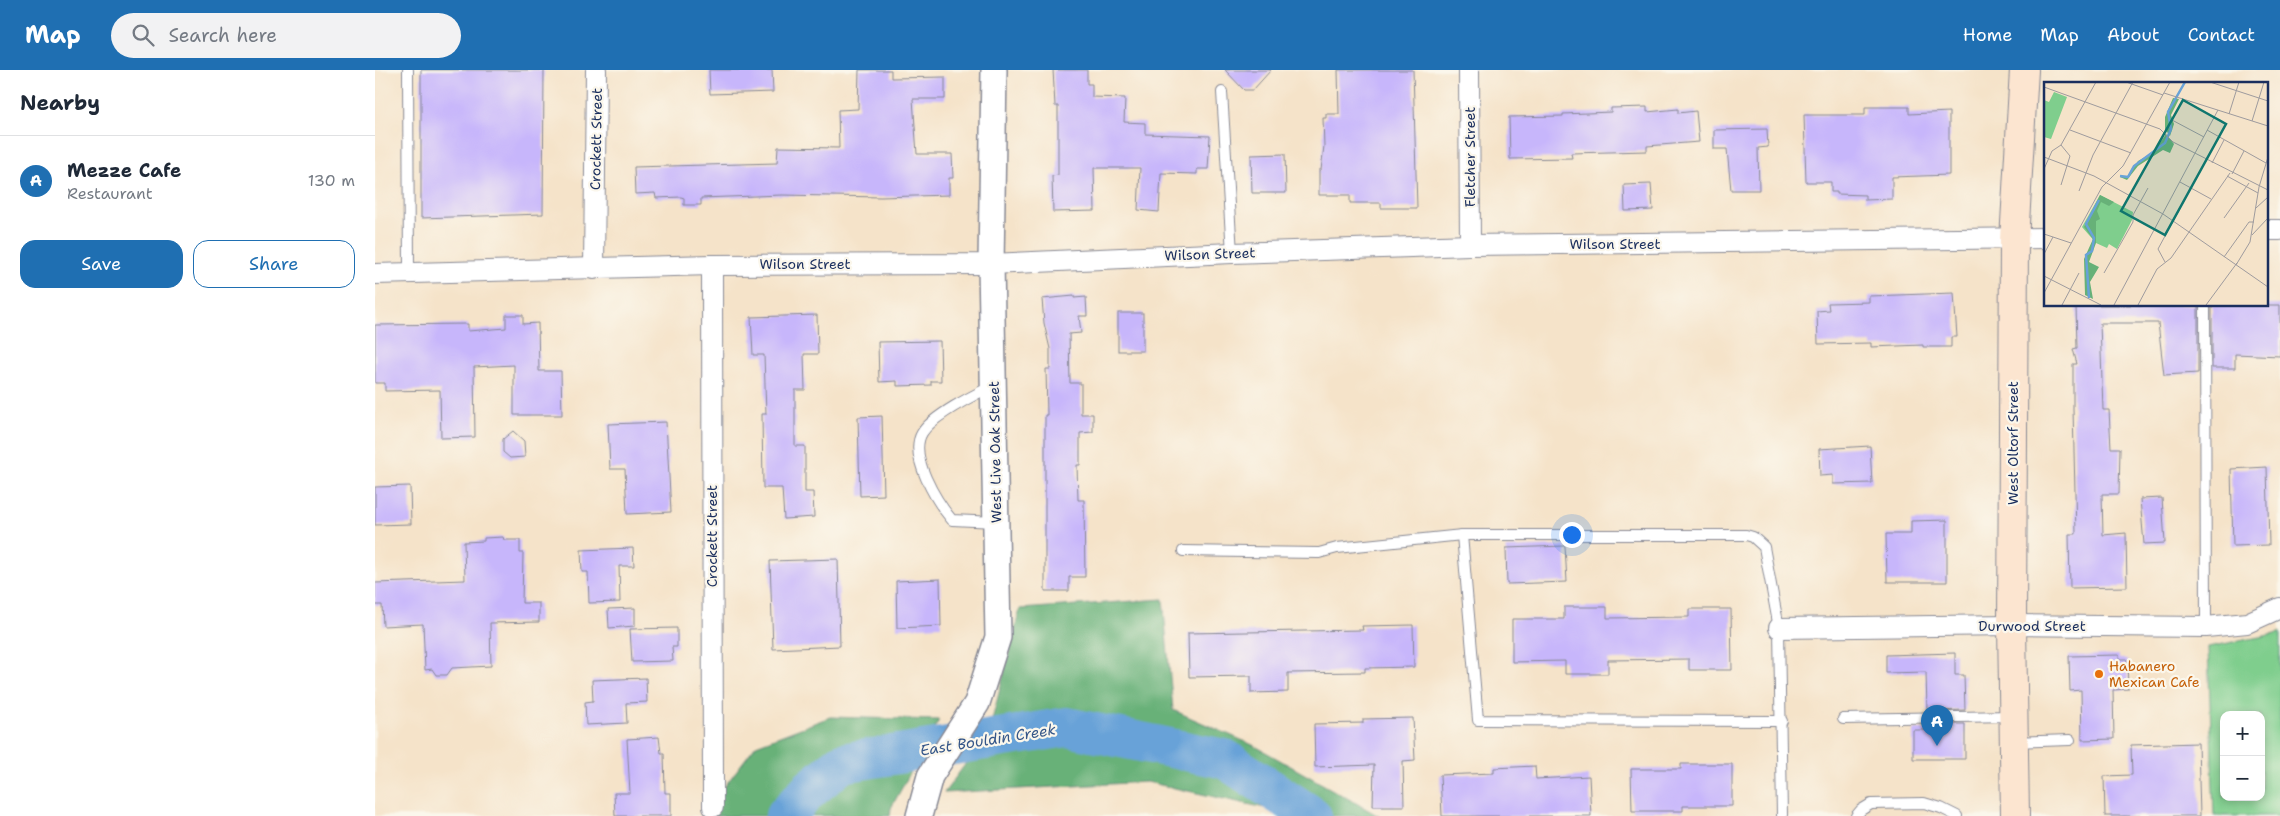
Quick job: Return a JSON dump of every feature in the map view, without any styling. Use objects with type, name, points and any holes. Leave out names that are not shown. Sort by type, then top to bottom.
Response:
[{"type":"main road","name":"West Oltorf Street","points":[[2015,816],[2012,625],[2014,240],[2024,70]]},
{"type":"street","name":"Crockett Street","points":[[594,269],[596,70]]},
{"type":"street","name":"West Live Oak Street","points":[[919,816],[930,776],[977,703],[998,638],[991,264],[994,70]]},
{"type":"street","name":"Fletcher Street","points":[[1469,70],[1470,245]]},
{"type":"street","points":[[2267,230],[2280,230]]},
{"type":"street","name":"Wilson Street","points":[[375,274],[712,265],[991,264],[1470,245],[2014,240],[2044,238]]},
{"type":"street","name":"Crockett Street","points":[[712,265],[713,806]]},
{"type":"street","name":"Durwood Street","points":[[1779,628],[2012,625],[2206,627],[2247,624],[2280,608]]},
{"type":"lane","points":[[408,70],[409,274]]},
{"type":"lane","points":[[1222,92],[1232,253]]},
{"type":"lane","points":[[2205,306],[2206,627]]},
{"type":"lane","points":[[993,385],[963,401],[926,427],[921,434],[919,446],[920,464],[925,476],[952,520],[996,522]]},
{"type":"lane","points":[[1183,551],[1319,553],[1337,548],[1462,535],[1745,535],[1753,537],[1764,547],[1779,628],[1783,816]]},
{"type":"lane","points":[[1462,535],[1478,720],[1782,722]]},
{"type":"lane","points":[[1843,719],[2014,729],[2070,740]]},
{"type":"lane","points":[[1856,816],[1861,810],[1871,804],[1924,803],[1941,808],[1957,816]]},
{"type":"green space","points":[[1163,599],[1173,710],[1255,746],[1379,816],[1280,816],[1265,808],[1147,782],[944,793],[989,732],[1020,609]]},
{"type":"green space","points":[[2280,631],[2280,816],[2214,816],[2208,647],[2275,634]]},
{"type":"green space","points":[[830,717],[939,720],[891,808],[890,816],[702,816],[756,745]]},
{"type":"building","points":[[421,70],[544,70],[543,214],[421,218]]},
{"type":"building","points":[[709,70],[772,70],[773,92],[710,94]]},
{"type":"building","points":[[859,70],[891,70],[891,78],[945,77],[945,99],[913,99],[917,154],[952,154],[953,178],[949,178],[949,195],[881,197],[782,195],[701,198],[701,205],[684,205],[684,198],[681,197],[656,198],[655,193],[635,194],[634,167],[777,163],[778,147],[839,148],[838,110],[858,109]]},
{"type":"building","points":[[1053,70],[1087,70],[1087,84],[1092,84],[1092,97],[1125,98],[1124,122],[1145,123],[1145,134],[1210,136],[1208,169],[1197,169],[1197,174],[1161,173],[1159,212],[1138,210],[1140,168],[1094,168],[1095,211],[1053,212],[1052,176],[1058,175],[1058,106],[1055,106]]},
{"type":"building","points":[[1225,70],[1271,70],[1253,90],[1244,90]]},
{"type":"building","points":[[1338,70],[1413,70],[1417,208],[1381,208],[1381,203],[1350,203],[1350,195],[1319,195],[1319,170],[1321,170],[1324,146],[1323,118],[1326,118],[1326,114],[1339,114]]},
{"type":"building","points":[[1647,107],[1647,112],[1678,109],[1678,113],[1696,111],[1699,142],[1647,146],[1647,151],[1571,153],[1572,158],[1510,159],[1509,117],[1563,116],[1563,114],[1611,112],[1611,108]]},
{"type":"building","points":[[1865,107],[1909,107],[1909,114],[1949,112],[1949,175],[1892,177],[1892,199],[1865,200],[1865,195],[1831,192],[1831,182],[1806,182],[1804,115],[1865,115]]},
{"type":"building","points":[[1767,129],[1768,147],[1758,148],[1759,190],[1731,190],[1727,149],[1714,149],[1714,130]]},
{"type":"building","points":[[1285,154],[1286,193],[1252,193],[1251,155]]},
{"type":"building","points":[[1651,184],[1653,210],[1625,211],[1624,185]]},
{"type":"building","points":[[1954,293],[1957,337],[1951,337],[1951,347],[1923,347],[1923,345],[1871,347],[1871,343],[1818,344],[1817,311],[1829,310],[1828,303],[1869,302],[1869,296]]},
{"type":"building","points":[[1074,296],[1074,298],[1086,297],[1087,316],[1079,316],[1081,333],[1069,334],[1070,383],[1081,383],[1081,414],[1093,414],[1093,432],[1080,433],[1080,465],[1077,465],[1078,500],[1084,500],[1085,577],[1069,577],[1069,591],[1045,591],[1045,415],[1047,415],[1046,369],[1050,369],[1050,349],[1044,323],[1042,299]]},
{"type":"building","points":[[2280,305],[2280,356],[2235,354],[2235,368],[2212,368],[2212,306]]},
{"type":"building","points":[[2076,306],[2198,306],[2198,373],[2164,375],[2158,323],[2100,323],[2103,410],[2109,410],[2111,448],[2120,448],[2119,494],[2102,494],[2103,535],[2126,533],[2127,587],[2070,588],[2069,534],[2076,534],[2073,364],[2077,364],[2073,349],[2077,348]]},
{"type":"building","points":[[1118,313],[1143,313],[1143,351],[1118,351]]},
{"type":"building","points":[[506,315],[523,315],[523,324],[538,323],[539,371],[561,371],[562,415],[514,415],[514,365],[474,367],[475,437],[441,438],[440,390],[385,391],[385,383],[375,383],[375,325],[468,324],[468,331],[506,328]]},
{"type":"building","points":[[817,315],[818,354],[804,354],[805,390],[795,390],[795,446],[805,446],[805,492],[813,492],[814,517],[784,519],[782,488],[763,488],[762,414],[766,414],[764,355],[753,355],[751,317]]},
{"type":"building","points":[[940,341],[941,381],[931,381],[931,385],[897,386],[897,381],[879,382],[878,342]]},
{"type":"building","points":[[882,416],[884,495],[860,496],[858,417]]},
{"type":"building","points":[[666,422],[671,512],[627,514],[625,469],[610,469],[608,424]]},
{"type":"building","points":[[513,431],[524,441],[525,457],[510,458],[503,452],[503,439]]},
{"type":"building","points":[[1870,446],[1872,483],[1833,484],[1833,475],[1820,476],[1819,449]]},
{"type":"building","points":[[2267,467],[2269,545],[2233,546],[2231,469]]},
{"type":"building","points":[[410,486],[411,524],[375,525],[375,487]]},
{"type":"building","points":[[2162,498],[2165,543],[2144,544],[2140,499]]},
{"type":"building","points":[[1947,520],[1947,582],[1887,582],[1886,534],[1911,534],[1911,521]]},
{"type":"building","points":[[503,537],[504,540],[520,540],[520,553],[523,553],[522,603],[539,603],[539,622],[490,623],[491,666],[452,668],[447,675],[436,675],[432,669],[425,670],[423,624],[383,626],[382,605],[375,605],[375,583],[465,580],[464,542],[484,541],[484,538]]},
{"type":"building","points":[[1565,546],[1567,582],[1507,584],[1506,548]]},
{"type":"building","points":[[633,548],[634,566],[619,566],[620,602],[589,603],[588,572],[582,572],[581,550]]},
{"type":"building","points":[[838,559],[840,646],[773,649],[770,561]]},
{"type":"building","points":[[940,579],[941,626],[897,628],[896,581]]},
{"type":"building","points":[[1564,607],[1607,607],[1607,618],[1689,617],[1689,609],[1731,609],[1732,670],[1689,670],[1689,659],[1608,660],[1608,674],[1565,674],[1565,661],[1512,662],[1512,619],[1564,619]]},
{"type":"building","points":[[635,608],[635,626],[609,628],[608,609]]},
{"type":"building","points":[[1413,625],[1414,667],[1365,668],[1365,672],[1288,673],[1288,692],[1251,693],[1251,676],[1189,677],[1188,633],[1363,630],[1362,626]]},
{"type":"building","points":[[677,628],[677,647],[672,647],[673,661],[632,662],[630,629]]},
{"type":"building","points":[[1955,653],[1955,675],[1964,675],[1965,710],[1927,711],[1926,672],[1886,673],[1886,655]]},
{"type":"building","points":[[2119,655],[2119,659],[2127,659],[2128,689],[2113,690],[2114,739],[2082,740],[2081,690],[2070,691],[2069,656]]},
{"type":"building","points":[[646,678],[647,702],[626,703],[627,723],[586,725],[585,702],[593,701],[592,680]]},
{"type":"building","points":[[1413,718],[1415,760],[1403,761],[1404,806],[1373,806],[1374,765],[1315,767],[1314,724],[1363,723],[1363,719]]},
{"type":"building","points":[[1928,724],[1965,724],[1965,759],[1913,759],[1913,730],[1928,730]]},
{"type":"building","points":[[659,737],[661,753],[664,753],[665,793],[671,793],[671,816],[615,816],[614,793],[630,793],[627,739]]},
{"type":"building","points":[[2198,743],[2200,816],[2105,816],[2104,776],[2132,775],[2131,745]]},
{"type":"building","points":[[1681,764],[1732,764],[1732,806],[1683,806],[1683,811],[1632,811],[1631,769],[1681,769]]},
{"type":"building","points":[[1535,766],[1536,779],[1589,776],[1591,816],[1442,816],[1440,775],[1494,773],[1494,768]]},
{"type":"waterway","name":"East Bouldin Creek","points":[[785,816],[809,790],[842,763],[1067,727],[1225,759],[1312,816]]},
{"type":"place","name":"Habanero Mexican Cafe","points":[[2099,674]]},
{"type":"place","name":"Mezze Cafe","points":[[1937,746]]}]
